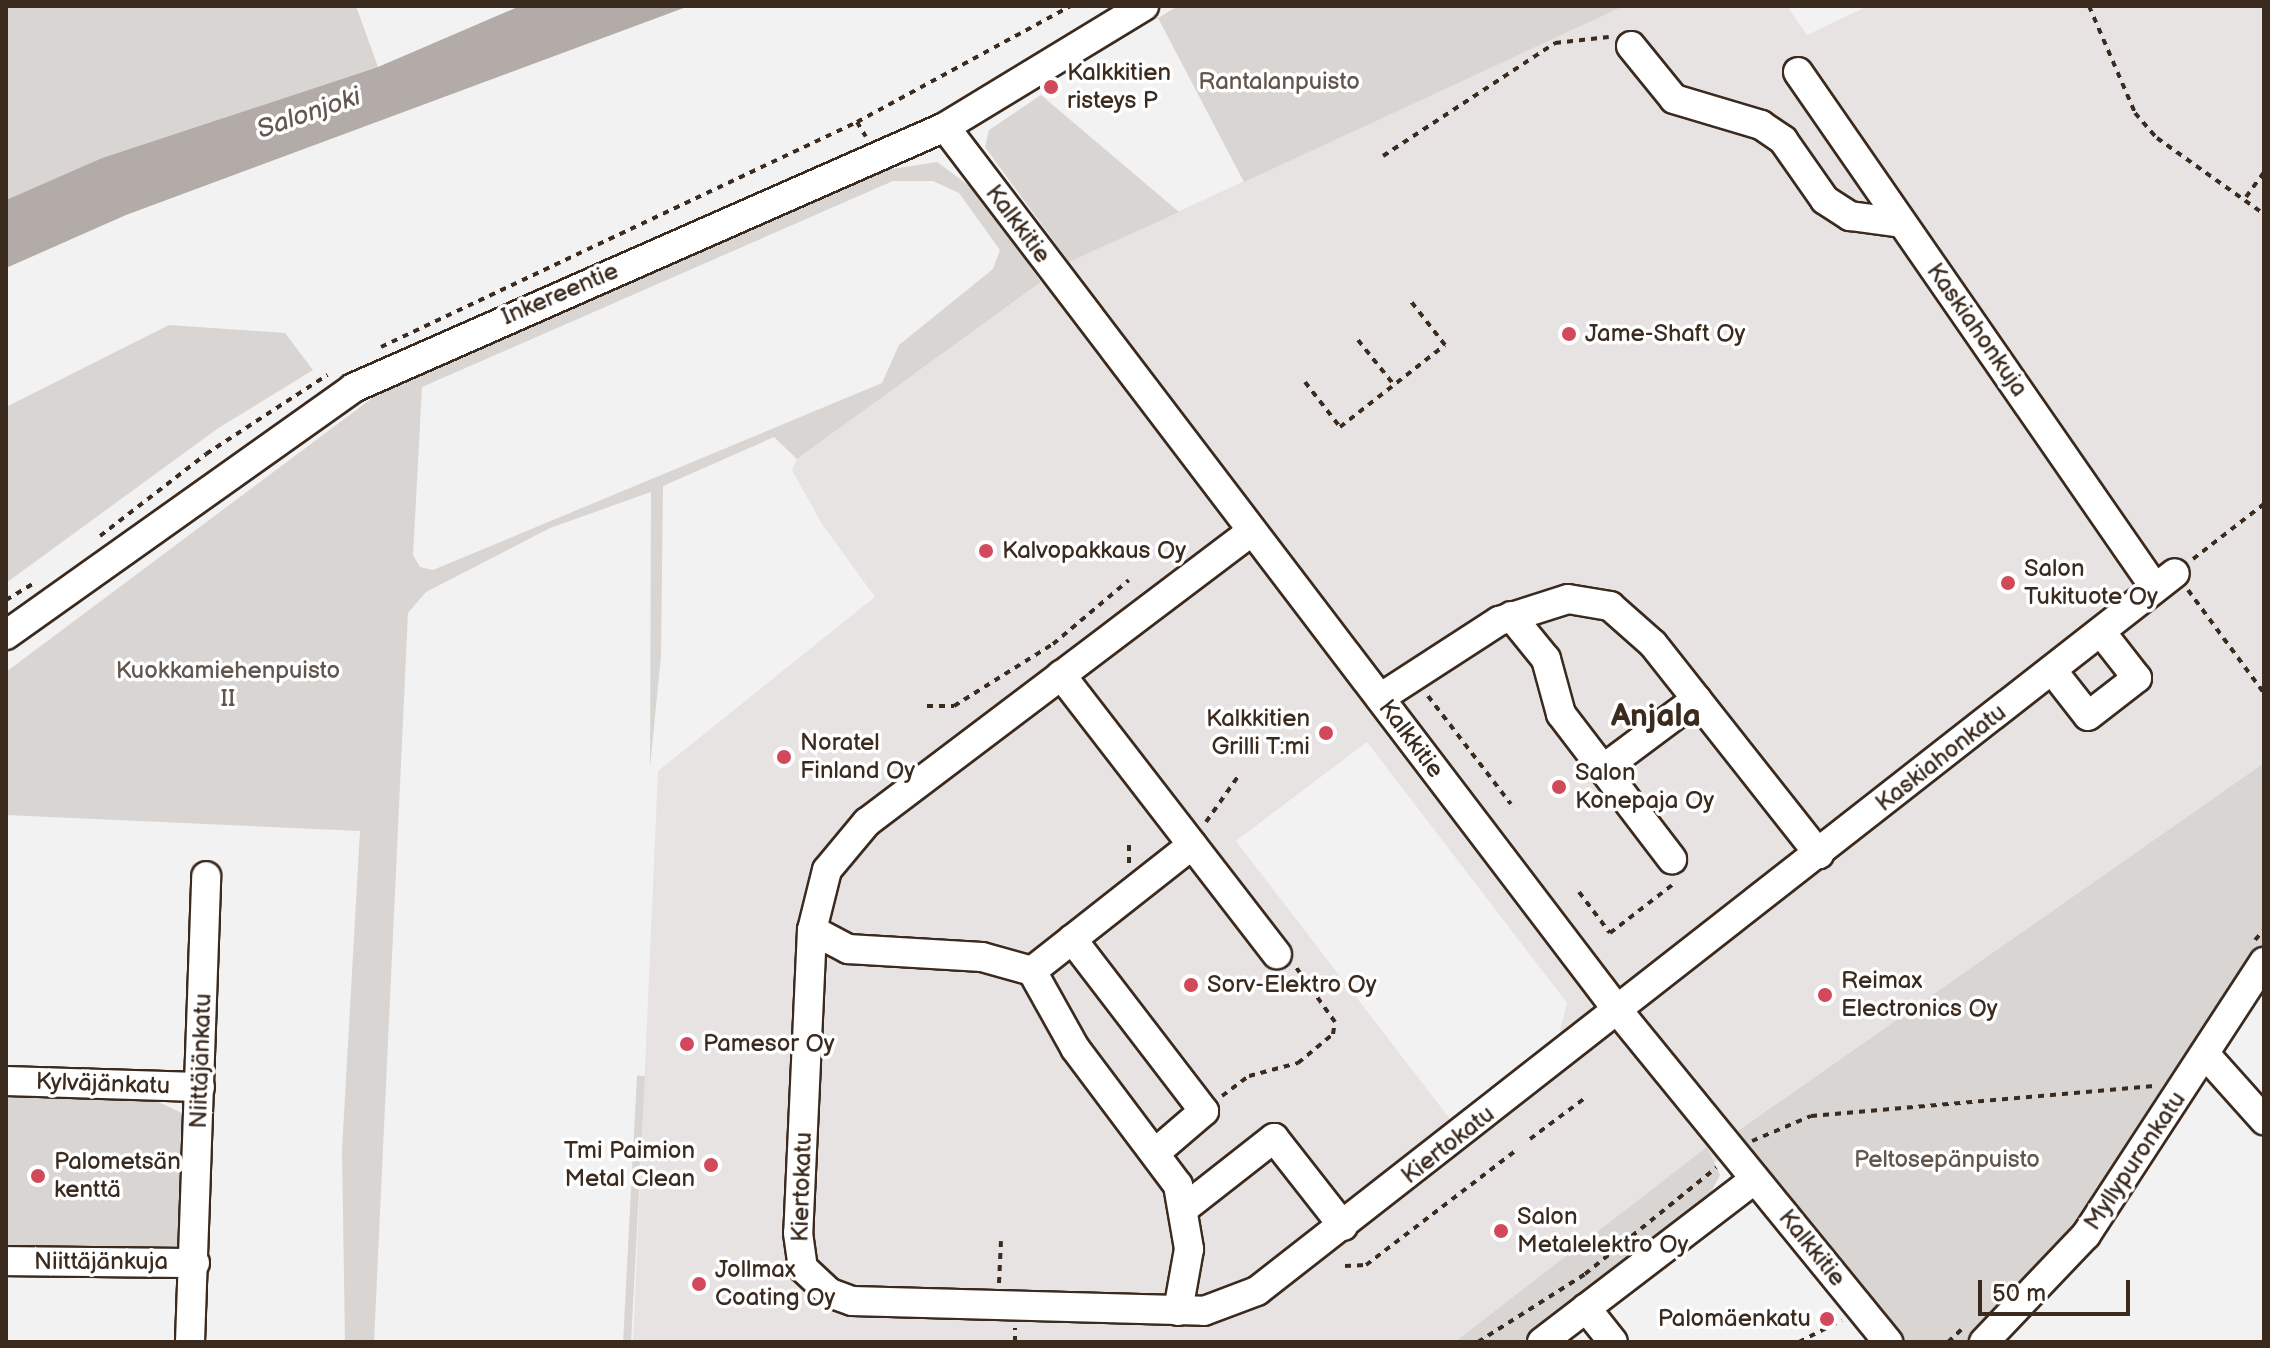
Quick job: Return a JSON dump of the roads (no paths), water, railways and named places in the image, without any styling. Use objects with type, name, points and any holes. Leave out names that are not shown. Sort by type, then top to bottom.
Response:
[{"type":"street","name":"Inkereentie","points":[[6,635],[353,388],[945,127],[1144,6]]},
{"type":"street","points":[[1631,46],[1674,99],[1761,125],[1783,140],[1825,200],[1850,216],[1902,223]]},
{"type":"street","name":"Kaskiahonkuja","points":[[1798,72],[1902,223],[2165,581]]},
{"type":"street","name":"Kalkkitie","points":[[945,127],[1619,1012],[1888,1342]]},
{"type":"street","name":"Kiertokatu","points":[[1252,531],[867,822],[827,870],[812,930],[798,1233],[803,1268],[830,1293],[852,1301],[1178,1311],[1235,1303],[1343,1226],[1619,1012]]},
{"type":"street","name":"Kaskiahonkatu","points":[[1619,1012],[2165,581]]},
{"type":"street","points":[[1380,698],[1412,675],[1511,616],[1568,599],[1610,606],[1653,644],[1819,854]]},
{"type":"street","points":[[1511,616],[1546,659],[1561,714],[1672,859]]},
{"type":"street","points":[[2052,670],[2088,716],[2137,678],[2101,632]]},
{"type":"street","points":[[1061,675],[1277,954]]},
{"type":"street","points":[[1603,769],[1697,699]]},
{"type":"street","points":[[1032,971],[1192,845]]},
{"type":"street","name":"Niittäjänkatu","points":[[190,1342],[206,876]]},
{"type":"street","points":[[812,930],[848,949],[982,957],[1032,971],[1075,1048],[1155,1153],[1186,1207],[1189,1249],[1178,1311]]},
{"type":"street","points":[[1072,939],[1204,1111],[1155,1153]]},
{"type":"street","name":"Myllypuronkatu","points":[[1976,1332],[2086,1235],[2264,962]]},
{"type":"street","points":[[2205,1054],[2264,1120]]},
{"type":"street","name":"Kylväjänkatu","points":[[6,1081],[200,1087]]},
{"type":"street","points":[[1186,1207],[1274,1138],[1343,1226]]},
{"type":"street","points":[[1542,1342],[1755,1179]]},
{"type":"street","name":"Niittäjänkuja","points":[[6,1261],[195,1263]]},
{"type":"street","points":[[1586,1308],[1613,1342]]},
{"type":"water","name":"Salonjoki","points":[[520,6],[689,6],[126,215],[6,268],[6,200],[102,158],[378,67]]},
{"type":"place","name":"Kalkkitien risteys P","points":[[1051,87]]},
{"type":"place","name":"Jame-Shaft Oy","points":[[1569,334]]},
{"type":"place","name":"Kalvopakkaus Oy","points":[[986,551]]},
{"type":"place","name":"Salon Tukituote Oy","points":[[2008,583]]},
{"type":"place","name":"Kalkkitien Grilli T:mi","points":[[1326,733]]},
{"type":"place","name":"Noratel Finland Oy","points":[[784,757]]},
{"type":"place","name":"Salon Konepaja Oy","points":[[1559,787]]},
{"type":"place","name":"Sorv-Elektro Oy","points":[[1191,985]]},
{"type":"place","name":"Reimax Electronics Oy","points":[[1825,995]]},
{"type":"place","name":"Pamesor Oy","points":[[687,1044]]},
{"type":"place","name":"Tmi Paimion Metal Clean","points":[[711,1165]]},
{"type":"place","name":"Palometsän kenttä","points":[[38,1176]]},
{"type":"place","name":"Salon Metalelektro Oy","points":[[1501,1231]]},
{"type":"place","name":"Jollmax Coating Oy","points":[[699,1284]]},
{"type":"place","name":"Palomäenkatu","points":[[1827,1319]]},
{"type":"district","name":"Anjala","points":[[1656,717]]},
{"type":"park label","name":"Rantalanpuisto","points":[[1279,82]]},
{"type":"park label","name":"Kuokkamiehenpuisto II","points":[[228,685]]},
{"type":"park label","name":"Peltosepänpuisto","points":[[1947,1160]]}]
